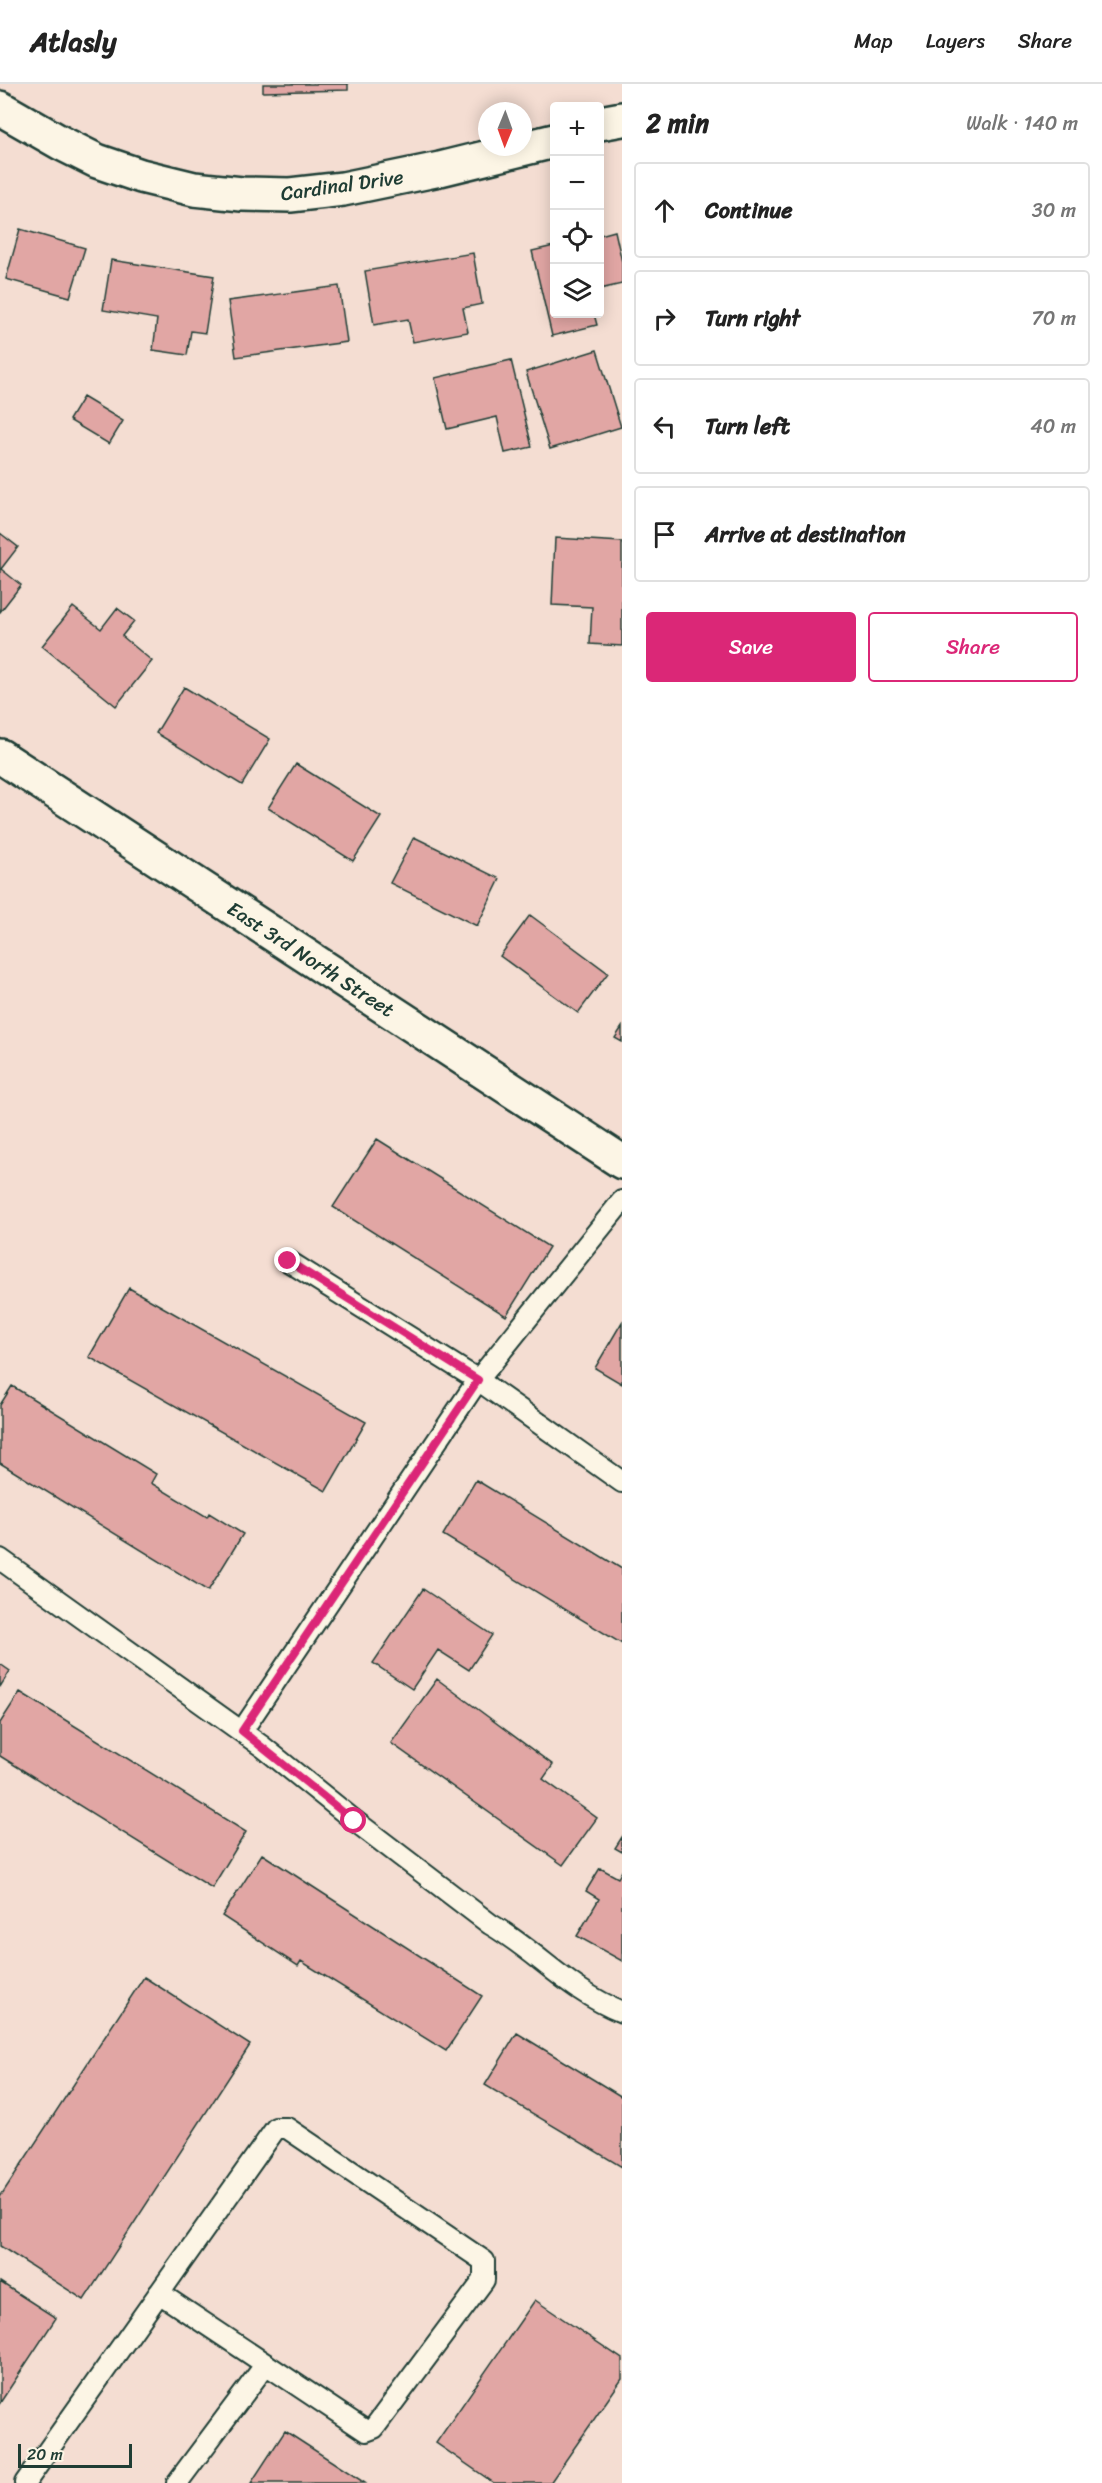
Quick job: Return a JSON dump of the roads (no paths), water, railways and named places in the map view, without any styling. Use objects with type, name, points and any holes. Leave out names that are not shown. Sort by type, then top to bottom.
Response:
[{"type":"street","name":"Cardinal Drive","points":[[0,108],[97,161],[141,176],[194,189],[242,194],[290,195],[343,189],[440,169],[550,142]]},
{"type":"street","points":[[604,122],[622,119]]},
{"type":"street","name":"East 3rd North Street","points":[[0,756],[622,1162]]},
{"type":"lane","points":[[242,1731],[478,1380],[622,1201]]},
{"type":"lane","points":[[288,1261],[478,1380],[622,1482]]},
{"type":"lane","points":[[0,1559],[242,1731],[490,1924],[514,1938],[570,1985],[622,2012]]},
{"type":"lane","points":[[25,2483],[159,2293],[276,2128],[287,2128],[484,2261],[484,2280],[374,2428],[366,2431],[159,2293]]},
{"type":"lane","points":[[177,2483],[266,2364]]}]
